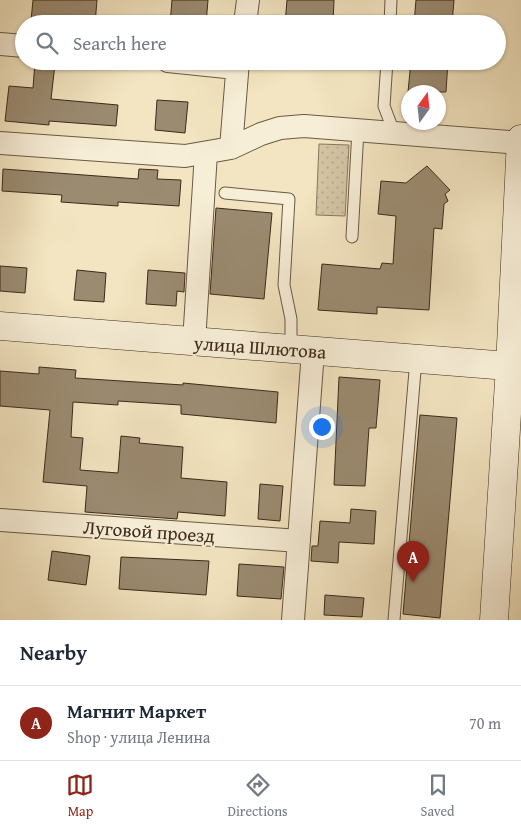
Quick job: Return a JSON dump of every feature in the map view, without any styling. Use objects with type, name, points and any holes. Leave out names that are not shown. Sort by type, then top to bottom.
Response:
[{"type":"main road","points":[[494,620],[516,367],[521,139]]},
{"type":"main road","name":"улица Шлютова","points":[[0,326],[516,367]]},
{"type":"street","points":[[246,15],[248,0]]},
{"type":"street","points":[[0,44],[15,45]]},
{"type":"street","points":[[231,148],[237,70]]},
{"type":"street","points":[[0,142],[185,156],[206,154],[231,148],[261,134],[280,128],[304,126],[521,143]]},
{"type":"street","points":[[194,342],[206,154]]},
{"type":"street","points":[[293,620],[299,541],[302,350]]},
{"type":"street","name":"Луговой проезд","points":[[0,520],[299,541]]},
{"type":"lane","points":[[390,15],[391,0]]},
{"type":"lane","points":[[386,70],[384,106],[392,127],[392,133]]},
{"type":"lane","points":[[352,237],[358,130]]},
{"type":"lane","points":[[225,193],[289,199],[284,285],[291,319],[302,350]]},
{"type":"lane","points":[[394,620],[416,359]]},
{"type":"shaded area","points":[[319,144],[349,145],[345,216],[316,215]]},
{"type":"building","points":[[33,0],[97,0],[96,15],[32,15]]},
{"type":"building","points":[[172,0],[208,0],[207,15],[171,15]]},
{"type":"building","points":[[287,0],[334,0],[333,15],[286,15]]},
{"type":"building","points":[[416,0],[454,0],[453,15],[415,15]]},
{"type":"building","points":[[34,70],[54,70],[51,99],[118,105],[116,126],[49,121],[49,125],[5,121],[9,86],[33,88]]},
{"type":"building","points":[[410,70],[447,70],[446,92],[446,85],[409,85]]},
{"type":"building","points":[[157,100],[188,102],[185,133],[155,130]]},
{"type":"building","points":[[427,166],[450,190],[445,194],[448,201],[444,204],[442,229],[434,228],[429,310],[377,307],[377,314],[318,310],[322,264],[380,269],[382,263],[393,264],[396,216],[378,214],[381,181],[406,183]]},
{"type":"building","points":[[3,169],[138,179],[139,169],[158,170],[157,179],[181,180],[179,206],[118,202],[118,206],[61,202],[62,195],[2,191]]},
{"type":"building","points":[[216,208],[272,213],[264,299],[210,294]]},
{"type":"building","points":[[0,266],[27,268],[25,293],[0,291]]},
{"type":"building","points":[[77,270],[106,273],[104,302],[74,300]]},
{"type":"building","points":[[148,270],[185,273],[184,292],[177,291],[176,306],[146,304]]},
{"type":"building","points":[[39,367],[76,370],[75,378],[183,385],[183,383],[278,392],[276,423],[181,414],[181,405],[118,401],[118,405],[73,402],[71,437],[83,438],[80,470],[118,473],[121,436],[140,438],[139,443],[183,447],[181,478],[227,482],[225,516],[178,512],[177,519],[85,512],[87,486],[43,482],[50,410],[0,406],[0,371],[39,374]]},
{"type":"building","points":[[339,377],[380,380],[376,428],[369,428],[365,486],[334,485]]},
{"type":"building","points":[[420,415],[457,418],[440,618],[403,614]]},
{"type":"building","points":[[260,484],[283,486],[280,521],[258,519]]},
{"type":"building","points":[[351,509],[376,511],[374,544],[339,542],[338,563],[311,561],[312,546],[318,546],[320,521],[350,523]]},
{"type":"building","points":[[52,551],[90,556],[86,585],[48,580]]},
{"type":"building","points":[[121,557],[209,561],[206,595],[119,589]]},
{"type":"building","points":[[239,564],[284,567],[281,599],[237,596]]},
{"type":"building","points":[[325,595],[364,598],[362,617],[324,615]]},
{"type":"place","name":"Магнит Маркет","points":[[413,582]]}]
